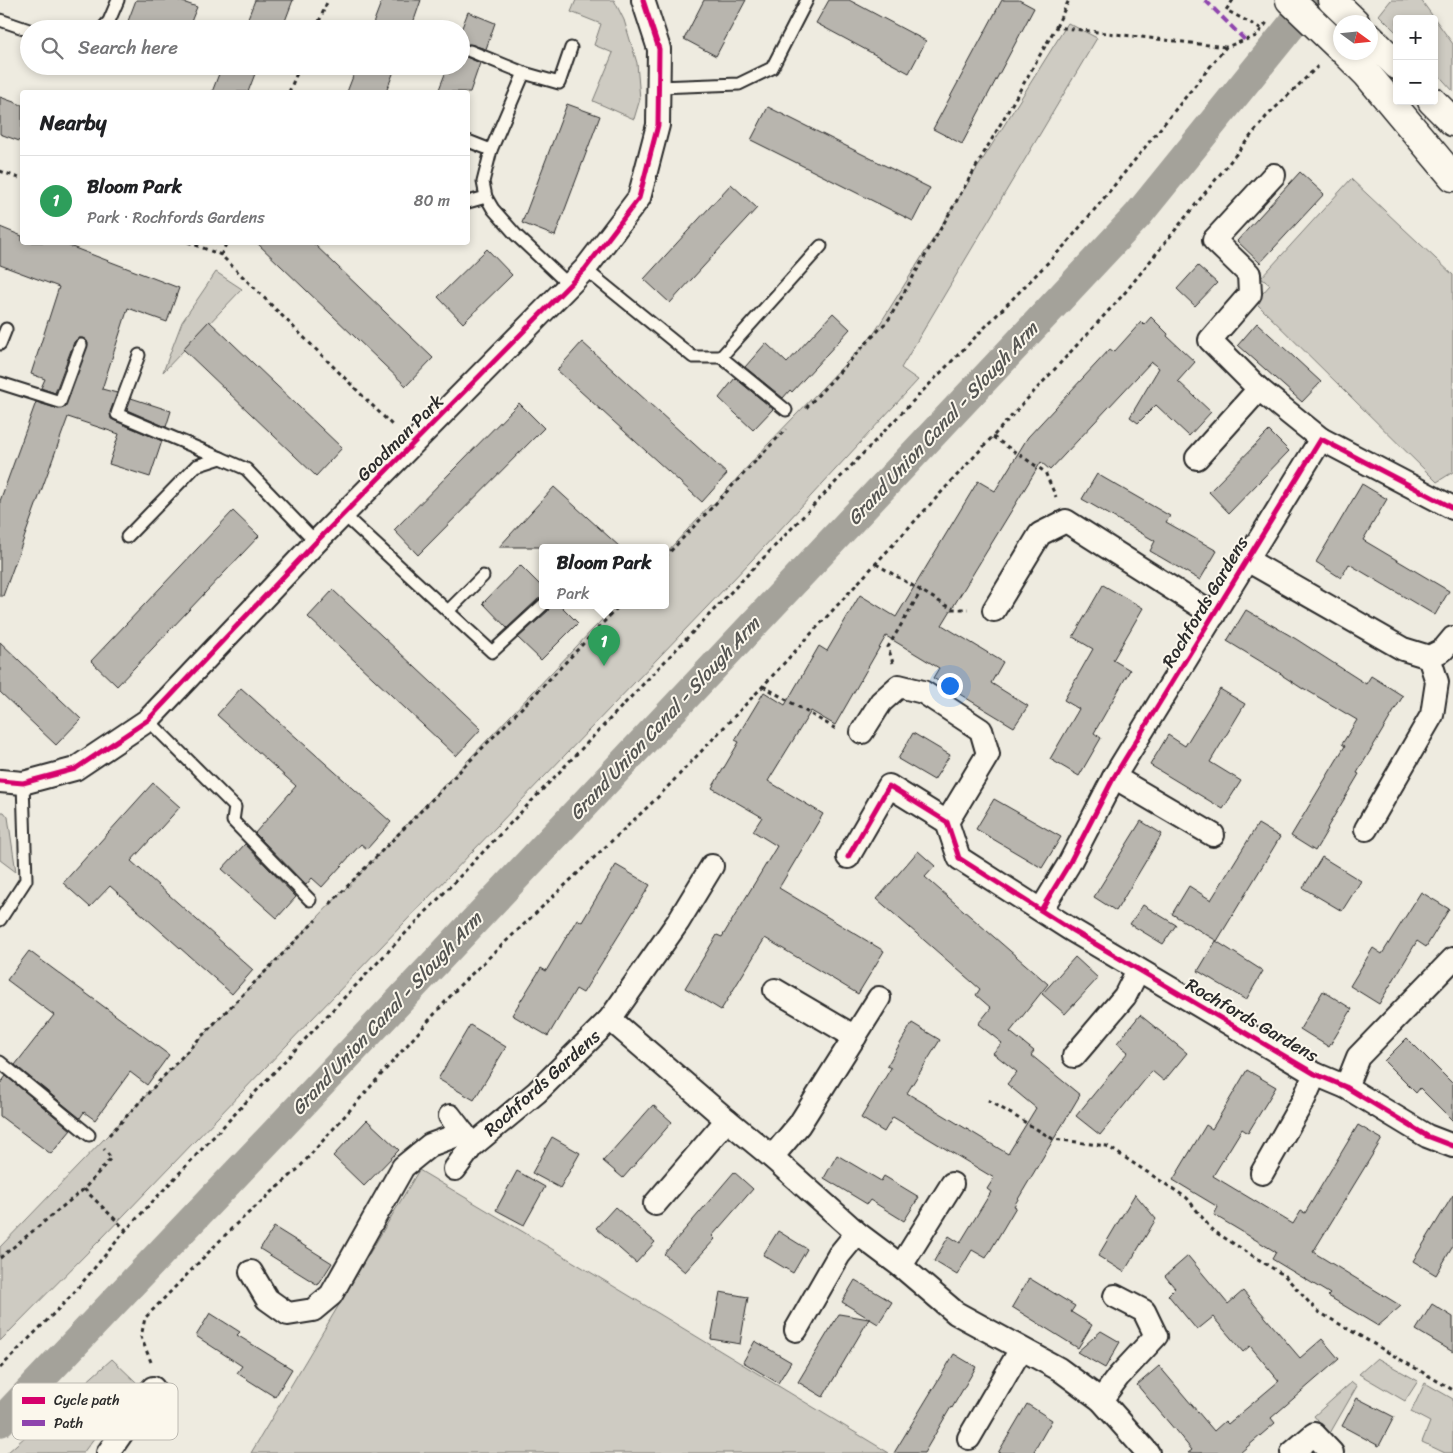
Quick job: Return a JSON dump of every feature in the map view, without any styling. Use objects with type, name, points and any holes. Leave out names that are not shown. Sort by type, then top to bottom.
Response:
[{"type":"main road","points":[[1332,0],[1347,15]]},
{"type":"main road","points":[[1282,7],[1333,43]]},
{"type":"main road","points":[[1352,60],[1367,74],[1453,177]]},
{"type":"main road","points":[[1436,105],[1453,122]]},
{"type":"street","name":"Goodman Park","points":[[0,781],[23,782],[75,769],[148,720],[316,542],[585,269],[640,198],[658,126],[659,49],[643,0]]},
{"type":"street","points":[[1274,175],[1214,240],[1249,274],[1250,294],[1210,340],[1259,389],[1321,439],[1453,508]]},
{"type":"street","points":[[1198,458],[1259,389]]},
{"type":"street","name":"Rochfords Gardens","points":[[1041,910],[1069,864],[1114,777],[1321,439]]},
{"type":"street","points":[[994,610],[1040,534],[1066,521]]},
{"type":"street","name":"Rochfords Gardens","points":[[1066,521],[1214,615]]},
{"type":"street","name":"Rochfords Gardens","points":[[1247,560],[1403,649],[1429,657]]},
{"type":"street","points":[[1366,829],[1432,715],[1437,682],[1429,657],[1443,650],[1453,638]]},
{"type":"street","points":[[848,857],[889,786],[947,822],[988,754],[981,730],[923,692],[899,686],[881,702],[862,732]]},
{"type":"street","points":[[1114,777],[1213,835]]},
{"type":"street","name":"Rochfords Gardens","points":[[947,822],[959,858],[1138,970],[1315,1074],[1346,1087],[1427,1136],[1453,1146]]},
{"type":"street","name":"Rochfords Gardens","points":[[251,1272],[267,1299],[288,1314],[312,1310],[331,1295],[403,1167],[430,1146],[462,1132],[537,1092],[610,1019],[678,922],[712,866]]},
{"type":"street","points":[[1346,1087],[1358,1057],[1453,959]]},
{"type":"street","points":[[1074,1056],[1124,996],[1138,970]]},
{"type":"street","points":[[775,990],[855,1037]]},
{"type":"street","points":[[772,1157],[799,1125],[879,998]]},
{"type":"street","name":"Rochfords Gardens","points":[[610,1019],[772,1157],[857,1233],[901,1266],[956,1313],[1059,1369],[1101,1400],[1148,1453]]},
{"type":"street","name":"Rochfords Gardens","points":[[1262,1174],[1304,1099],[1315,1074]]},
{"type":"street","points":[[655,1204],[727,1120]]},
{"type":"street","name":"Rochfords Gardens","points":[[455,1169],[462,1132]]},
{"type":"street","points":[[901,1266],[952,1184]]},
{"type":"street","points":[[796,1330],[839,1255],[857,1233]]},
{"type":"street","points":[[1101,1400],[1118,1377],[1156,1336],[1144,1311],[1115,1296]]},
{"type":"street","points":[[969,1438],[1021,1349]]},
{"type":"street","points":[[1292,1453],[1314,1434],[1332,1453]]},
{"type":"street","points":[[108,1453],[117,1440]]},
{"type":"lane","points":[[109,20],[118,0]]},
{"type":"lane","points":[[658,87],[739,84],[772,68],[807,0]]},
{"type":"lane","points":[[0,20],[20,27]]},
{"type":"lane","points":[[470,51],[524,73],[559,83],[570,48]]},
{"type":"lane","points":[[524,73],[492,150],[483,182],[486,197],[493,209],[516,235],[569,285]]},
{"type":"lane","points":[[470,142],[492,150]]},
{"type":"lane","points":[[470,201],[486,197]]},
{"type":"lane","points":[[721,357],[821,246]]},
{"type":"lane","points":[[585,269],[693,357],[721,357],[786,410]]},
{"type":"lane","points":[[0,344],[6,329]]},
{"type":"lane","points":[[0,383],[60,402],[81,345]]},
{"type":"lane","points":[[139,355],[117,414],[246,469],[316,542]]},
{"type":"lane","points":[[127,538],[196,466],[221,458]]},
{"type":"lane","points":[[344,515],[492,652],[539,609]]},
{"type":"lane","points":[[448,611],[483,576]]},
{"type":"lane","points":[[148,720],[235,807],[234,821],[310,900]]},
{"type":"lane","points":[[0,920],[26,880],[23,782]]},
{"type":"lane","points":[[0,1062],[89,1135]]},
{"type":"path","points":[[320,20],[328,0]]},
{"type":"path","points":[[803,411],[889,319],[1070,0]]},
{"type":"path","points":[[1233,0],[1226,10],[1262,29]]},
{"type":"path","points":[[1056,27],[1226,47],[1256,36],[1282,7]]},
{"type":"path","points":[[0,1368],[71,1296],[126,1230],[360,980],[1066,244],[1226,47]]},
{"type":"path","points":[[154,1383],[155,1371],[141,1336],[145,1318],[235,1225],[298,1169],[460,985],[658,797],[763,686],[1123,296],[1266,117],[1333,56]]},
{"type":"path","points":[[290,90],[296,75]]},
{"type":"path","points":[[0,171],[20,178]]},
{"type":"path","points":[[196,245],[221,255],[412,445]]},
{"type":"path","points":[[221,255],[225,245]]},
{"type":"path","points":[[669,553],[790,425]]},
{"type":"path","points":[[993,438],[1045,472],[1066,521]]},
{"type":"path","points":[[876,564],[952,609],[994,610]]},
{"type":"path","points":[[899,686],[888,647],[921,591]]},
{"type":"path","points":[[330,905],[616,609]]},
{"type":"path","points":[[763,686],[848,736],[862,732]]},
{"type":"path","points":[[100,1144],[316,919]]},
{"type":"path","points":[[988,1100],[1053,1139],[1107,1146],[1187,1198],[1212,1230],[1285,1276],[1317,1311],[1453,1390]]},
{"type":"path","points":[[0,1258],[84,1188],[111,1158],[96,1139],[89,1135]]},
{"type":"path","points":[[84,1188],[126,1230]]},
{"type":"shaded area","points":[[576,0],[614,0],[624,20],[637,63],[640,99],[634,119],[593,101],[613,53],[594,45],[601,24],[571,12]]},
{"type":"shaded area","points":[[1391,0],[1421,0],[1432,15],[1393,15],[1393,29],[1379,15]]},
{"type":"shaded area","points":[[1068,23],[1097,38],[901,368],[918,380],[752,560],[102,1238],[0,1341],[0,1247],[612,609],[669,609],[669,550],[873,335]]},
{"type":"shaded area","points":[[1438,23],[1453,44],[1453,91],[1438,74]]},
{"type":"shaded area","points":[[1351,179],[1453,275],[1453,472],[1437,482],[1255,302],[1270,285],[1261,278]]},
{"type":"shaded area","points":[[216,272],[242,289],[163,372],[182,322]]},
{"type":"shaded area","points":[[0,812],[4,812],[8,817],[16,872],[0,860]]},
{"type":"shaded area","points":[[419,1170],[562,1255],[889,1453],[251,1453]]},
{"type":"shaded area","points":[[1377,1358],[1418,1381],[1405,1401],[1359,1374]]},
{"type":"shaded area","points":[[112,1359],[136,1382],[135,1383],[85,1383]]},
{"type":"shaded area","points":[[1352,1382],[1357,1386],[1329,1435],[1314,1416]]},
{"type":"shaded area","points":[[1425,1383],[1453,1399],[1453,1453],[1445,1453],[1422,1442],[1430,1422],[1411,1412]]},
{"type":"shaded area","points":[[22,1440],[93,1440],[83,1453],[7,1453]]},
{"type":"building","points":[[136,0],[177,0],[197,7],[192,20],[128,20]]},
{"type":"building","points":[[255,0],[293,0],[285,20],[247,20]]},
{"type":"building","points":[[382,0],[421,0],[414,20],[374,20]]},
{"type":"building","points":[[704,0],[746,0],[716,56],[684,39]]},
{"type":"building","points":[[829,0],[849,0],[926,41],[909,73],[816,23]]},
{"type":"building","points":[[1002,0],[1019,0],[1034,8],[962,144],[933,129]]},
{"type":"building","points":[[468,12],[495,23],[486,49],[470,44],[470,20],[465,20]]},
{"type":"building","points":[[470,59],[480,63],[470,92],[470,90],[439,90],[445,75],[470,75]]},
{"type":"building","points":[[219,75],[255,75],[249,90],[213,90]]},
{"type":"building","points":[[354,75],[393,75],[387,90],[348,90]]},
{"type":"building","points":[[0,97],[20,104],[20,141],[0,134]]},
{"type":"building","points":[[567,104],[600,116],[555,236],[522,223]]},
{"type":"building","points":[[768,107],[930,188],[913,221],[751,140]]},
{"type":"building","points":[[1300,172],[1324,194],[1260,263],[1237,241]]},
{"type":"building","points":[[731,184],[757,208],[670,303],[644,279]]},
{"type":"building","points":[[0,227],[20,235],[20,245],[67,245],[179,288],[167,322],[128,308],[102,389],[117,393],[110,412],[111,419],[162,441],[150,477],[109,464],[119,434],[68,417],[3,596],[0,596],[0,501],[36,402],[58,409],[65,407],[88,344],[83,338],[79,338],[74,342],[55,393],[41,388],[45,379],[31,374],[59,287],[0,265]]},
{"type":"building","points":[[259,245],[315,245],[433,358],[406,386]]},
{"type":"building","points":[[487,249],[512,275],[463,323],[438,297]]},
{"type":"building","points":[[1198,266],[1217,283],[1195,306],[1177,289]]},
{"type":"building","points":[[833,313],[850,329],[792,392],[790,390],[783,398],[745,367],[766,343],[787,363]]},
{"type":"building","points":[[1151,317],[1168,334],[1167,336],[1195,362],[1178,381],[1211,412],[1189,436],[1156,405],[1138,423],[1130,417],[1159,368],[1151,362],[1050,470],[1041,462],[942,625],[1003,662],[991,683],[1028,706],[1014,727],[933,678],[939,668],[886,636],[835,725],[811,711],[768,781],[823,814],[779,888],[884,951],[858,994],[765,938],[721,1010],[685,988],[717,935],[722,937],[777,846],[753,831],[762,817],[712,788],[739,742],[735,740],[764,692],[785,705],[819,646],[827,651],[860,595],[896,617],[978,481],[995,491],[1028,437],[1110,349],[1114,352],[1141,322],[1144,325]]},
{"type":"building","points":[[209,321],[342,448],[316,476],[183,349]]},
{"type":"building","points":[[1257,323],[1321,382],[1302,402],[1238,345]]},
{"type":"building","points":[[582,342],[727,474],[702,502],[557,370]]},
{"type":"building","points":[[735,378],[773,409],[753,430],[719,398]]},
{"type":"building","points":[[131,398],[171,411],[166,427],[127,410]]},
{"type":"building","points":[[519,403],[544,428],[418,555],[394,530]]},
{"type":"building","points":[[1269,431],[1289,451],[1229,513],[1209,492]]},
{"type":"building","points":[[1097,474],[1170,516],[1166,522],[1217,551],[1200,580],[1150,551],[1155,541],[1082,499]]},
{"type":"building","points":[[1362,484],[1387,499],[1363,540],[1449,591],[1435,615],[1349,564],[1341,578],[1316,562]]},
{"type":"building","points":[[554,487],[617,544],[539,544],[539,547],[499,547]]},
{"type":"building","points":[[233,511],[259,536],[117,686],[91,661]]},
{"type":"building","points":[[520,565],[539,584],[539,599],[507,628],[483,603]]},
{"type":"building","points":[[1103,585],[1143,608],[1113,660],[1130,670],[1094,733],[1101,738],[1079,776],[1050,759],[1079,709],[1064,700],[1093,649],[1073,637]]},
{"type":"building","points":[[333,590],[481,729],[456,756],[308,617]]},
{"type":"building","points":[[549,609],[564,609],[578,623],[541,660],[518,638]]},
{"type":"building","points":[[1246,610],[1296,639],[1366,684],[1371,676],[1403,696],[1357,773],[1359,774],[1315,851],[1291,836],[1345,746],[1342,744],[1357,720],[1303,689],[1227,641]]},
{"type":"building","points":[[0,642],[81,719],[56,745],[0,692]]},
{"type":"building","points":[[241,688],[391,822],[367,849],[361,844],[322,887],[312,878],[306,885],[255,833],[296,786],[217,715]]},
{"type":"building","points":[[1220,689],[1245,704],[1210,762],[1241,781],[1223,809],[1150,765],[1168,735],[1185,746]]},
{"type":"building","points":[[913,733],[950,755],[934,780],[898,759]]},
{"type":"building","points":[[153,783],[180,807],[131,861],[253,970],[232,994],[110,886],[90,907],[63,883]]},
{"type":"building","points":[[994,799],[1061,837],[1042,868],[976,829]]},
{"type":"building","points":[[1141,821],[1162,834],[1116,911],[1094,897]]},
{"type":"building","points":[[1258,824],[1280,837],[1217,941],[1172,914],[1189,886],[1211,900]]},
{"type":"building","points":[[245,844],[296,897],[277,918],[222,869]]},
{"type":"building","points":[[918,851],[935,866],[925,877],[1048,984],[1010,1032],[1034,1051],[1031,1055],[1080,1095],[1014,1206],[1016,1207],[986,1258],[972,1250],[957,1275],[934,1261],[949,1236],[960,1243],[991,1192],[987,1189],[994,1178],[893,1117],[884,1132],[861,1118],[891,1068],[887,1066],[912,1023],[940,1040],[907,1093],[1008,1154],[1036,1108],[1007,1084],[1017,1072],[993,1053],[1002,1043],[978,1024],[991,1008],[976,995],[980,989],[877,899]]},
{"type":"building","points":[[1322,857],[1361,881],[1342,911],[1303,888]]},
{"type":"building","points":[[616,865],[650,885],[583,993],[576,989],[548,1036],[512,1015],[541,968],[546,971],[577,919],[582,922]]},
{"type":"building","points":[[1421,892],[1449,909],[1426,947],[1417,941],[1379,1004],[1350,986],[1373,948],[1382,954]]},
{"type":"building","points":[[1143,905],[1176,925],[1163,944],[1130,924]]},
{"type":"building","points":[[1216,941],[1263,971],[1246,1000],[1198,971]]},
{"type":"building","points":[[29,951],[169,1055],[147,1085],[130,1072],[95,1120],[84,1112],[80,1118],[15,1065],[54,1015],[7,980]]},
{"type":"building","points":[[1075,957],[1098,978],[1065,1014],[1042,994]]},
{"type":"building","points":[[1323,991],[1352,1009],[1329,1047],[1300,1029]]},
{"type":"building","points":[[1140,1015],[1187,1053],[1164,1081],[1152,1071],[1100,1135],[1076,1116],[1128,1052],[1117,1043]]},
{"type":"building","points":[[470,1025],[506,1047],[474,1100],[438,1079]]},
{"type":"building","points":[[1407,1038],[1453,1084],[1453,1121],[1420,1088],[1416,1093],[1384,1061]]},
{"type":"building","points":[[1247,1070],[1276,1087],[1248,1133],[1242,1129],[1213,1176],[1293,1224],[1301,1211],[1305,1213],[1358,1125],[1382,1139],[1313,1252],[1401,1306],[1378,1326],[1272,1259],[1276,1252],[1214,1215],[1218,1207],[1173,1180],[1206,1125],[1212,1129]]},
{"type":"building","points":[[6,1076],[71,1130],[51,1154],[0,1116],[0,1084]]},
{"type":"building","points":[[653,1105],[672,1122],[623,1178],[603,1161]]},
{"type":"building","points":[[367,1120],[399,1150],[364,1186],[333,1156]]},
{"type":"building","points":[[552,1137],[580,1153],[560,1188],[532,1173]]},
{"type":"building","points":[[837,1155],[881,1181],[884,1176],[919,1197],[904,1221],[870,1200],[867,1204],[824,1178]]},
{"type":"building","points":[[517,1171],[545,1187],[524,1225],[496,1210]]},
{"type":"building","points":[[734,1172],[753,1189],[712,1236],[715,1239],[685,1272],[664,1254]]},
{"type":"building","points":[[1135,1194],[1156,1219],[1124,1272],[1098,1256]]},
{"type":"building","points":[[1453,1195],[1453,1246],[1436,1275],[1413,1261]]},
{"type":"building","points":[[615,1207],[655,1242],[636,1263],[596,1228]]},
{"type":"building","points":[[274,1227],[332,1263],[318,1285],[260,1249]]},
{"type":"building","points":[[778,1231],[807,1249],[793,1273],[763,1255]]},
{"type":"building","points":[[1188,1256],[1228,1304],[1243,1291],[1300,1358],[1322,1339],[1339,1359],[1271,1418],[1275,1423],[1240,1453],[1188,1453],[1192,1450],[1137,1385],[1159,1366],[1214,1431],[1225,1421],[1228,1424],[1279,1381],[1250,1346],[1243,1352],[1213,1317],[1197,1330],[1168,1295],[1175,1288],[1165,1276]]},
{"type":"building","points":[[1029,1278],[1075,1306],[1071,1312],[1092,1325],[1078,1348],[1012,1307]]},
{"type":"building","points":[[855,1280],[892,1302],[878,1324],[842,1302]]},
{"type":"building","points":[[720,1292],[748,1297],[740,1344],[711,1339]]},
{"type":"building","points":[[1432,1304],[1453,1317],[1453,1352],[1416,1330]]},
{"type":"building","points":[[210,1313],[240,1332],[237,1335],[292,1369],[275,1397],[237,1373],[242,1366],[196,1336]]},
{"type":"building","points":[[839,1314],[869,1319],[823,1397],[798,1382]]},
{"type":"building","points":[[1101,1331],[1120,1342],[1105,1368],[1077,1352]]},
{"type":"building","points":[[755,1341],[791,1362],[778,1383],[743,1362]]},
{"type":"building","points":[[954,1354],[976,1367],[952,1408],[924,1453],[894,1453]]},
{"type":"building","points":[[1357,1398],[1394,1417],[1379,1446],[1342,1426]]},
{"type":"building","points":[[1027,1404],[1052,1420],[1033,1453],[998,1453]]},
{"type":"waterway","name":"Grand Union Canal - Slough Arm","points":[[37,1383],[273,1135],[1138,215],[1312,0]]},
{"type":"waterway","name":"Grand Union Canal - Slough Arm","points":[[0,1422],[12,1409]]},
{"type":"marked path","points":[[1205,0],[1245,40]]},
{"type":"cycle path","points":[[0,781],[23,783],[75,769],[148,720],[316,542],[585,269],[639,198],[658,125],[659,49],[643,0]]},
{"type":"cycle path","points":[[1041,910],[1069,864],[1114,777],[1321,439],[1453,508]]},
{"type":"cycle path","points":[[848,857],[889,786],[947,822],[959,858],[1070,929],[1315,1074],[1346,1087],[1427,1136],[1453,1146]]},
{"type":"place","name":"Bloom Park","points":[[604,666]]}]
